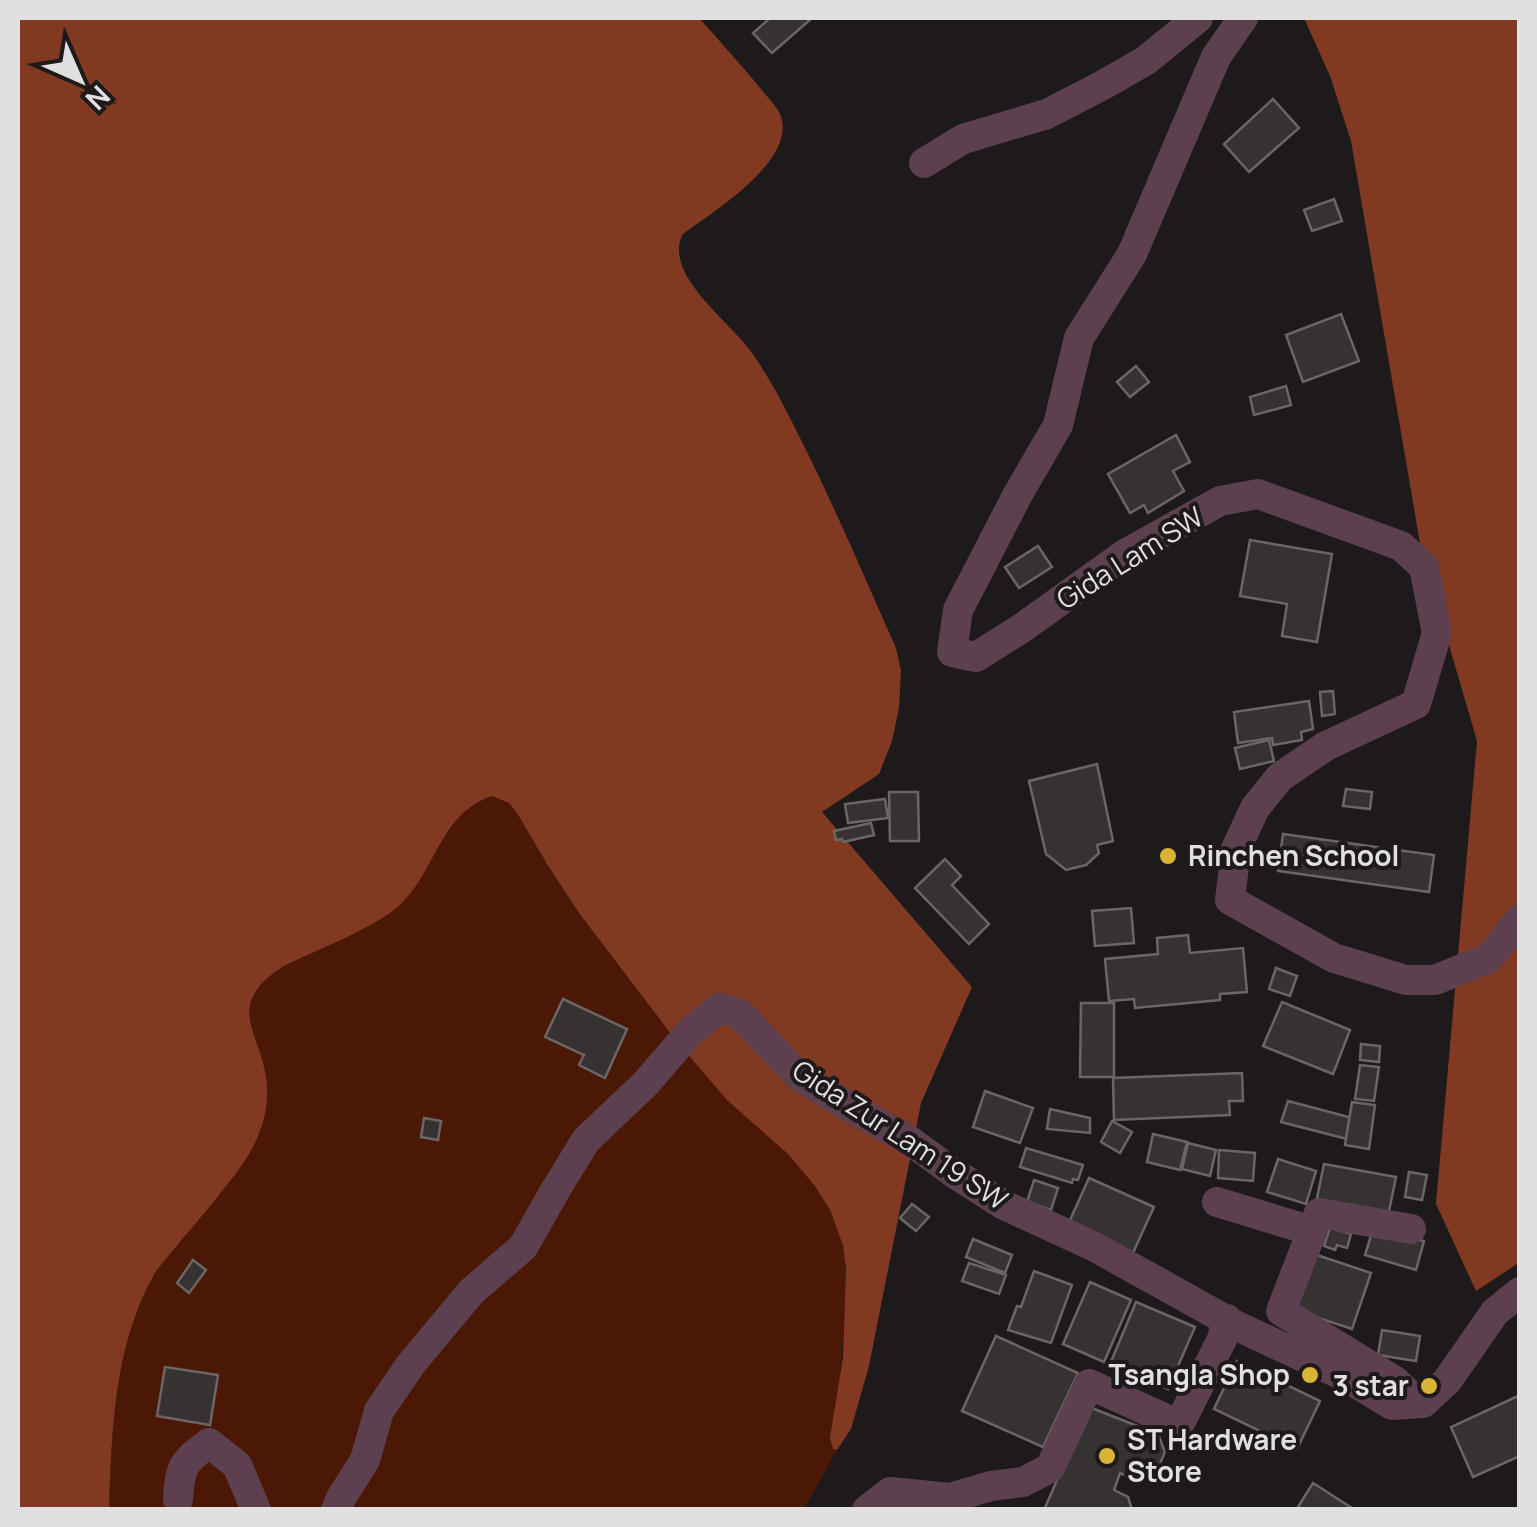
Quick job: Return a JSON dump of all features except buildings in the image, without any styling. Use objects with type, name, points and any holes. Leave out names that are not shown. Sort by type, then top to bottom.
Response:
[{"type":"street","points":[[924,163],[964,139],[1047,114],[1103,85],[1145,61],[1198,18]]},
{"type":"street","name":"Gida Lam SW","points":[[1243,18],[1216,57],[1132,254],[1079,338],[1058,425],[958,610],[952,652],[976,657],[1125,554],[1220,501],[1258,494],[1401,546],[1424,567],[1437,632],[1416,704],[1326,746],[1280,777],[1255,808],[1236,849],[1230,900],[1334,958],[1406,980],[1435,980],[1489,958],[1520,919]]},
{"type":"street","name":"Gida Zur Lam 19 SW","points":[[336,1510],[365,1460],[379,1411],[411,1364],[471,1292],[523,1247],[586,1140],[718,1008],[740,1014],[800,1077],[906,1138],[1004,1205],[1095,1247],[1236,1326],[1344,1376],[1392,1405],[1417,1402]]},
{"type":"street","points":[[1218,1202],[1312,1232]]},
{"type":"street","points":[[1411,1228],[1319,1213],[1280,1311],[1395,1381],[1423,1404],[1447,1381],[1494,1312],[1520,1292]]},
{"type":"street","points":[[867,1510],[890,1492],[950,1498],[1023,1482],[1050,1468],[1089,1384],[1179,1425],[1222,1339],[1227,1319]]},
{"type":"street","points":[[178,1498],[185,1461],[209,1443],[236,1465],[256,1510]]},
{"type":"shaded area","points":[[18,18],[699,18],[778,110],[783,131],[766,166],[732,198],[683,234],[679,252],[694,287],[747,346],[776,392],[822,483],[896,648],[901,671],[899,708],[879,774],[822,812],[972,987],[921,1103],[869,1366],[851,1429],[837,1450],[830,1438],[843,1357],[846,1268],[843,1245],[830,1210],[788,1154],[727,1100],[678,1043],[579,913],[517,813],[509,803],[492,796],[461,815],[400,905],[360,930],[284,966],[253,996],[251,1026],[266,1076],[261,1130],[237,1172],[156,1271],[142,1299],[131,1327],[118,1387],[109,1509],[18,1509]]},
{"type":"shaded area","points":[[1304,18],[1519,18],[1520,1262],[1476,1291],[1436,1204],[1477,741],[1421,549],[1351,141],[1330,76]]},
{"type":"shaded area","points":[[492,796],[509,803],[579,913],[805,1173],[832,1215],[839,1230],[845,1266],[833,1449],[837,1450],[804,1509],[109,1510],[118,1387],[123,1357],[142,1299],[268,1095],[265,1070],[249,1017],[255,989],[279,969],[372,923],[460,815],[475,802]]},
{"type":"place","name":"Rinchen School","points":[[1168,856]]},
{"type":"place","name":"Tsangla Shop","points":[[1310,1375]]},
{"type":"place","name":"3 star","points":[[1429,1386]]},
{"type":"place","name":"ST Hardware Store","points":[[1107,1456]]}]
